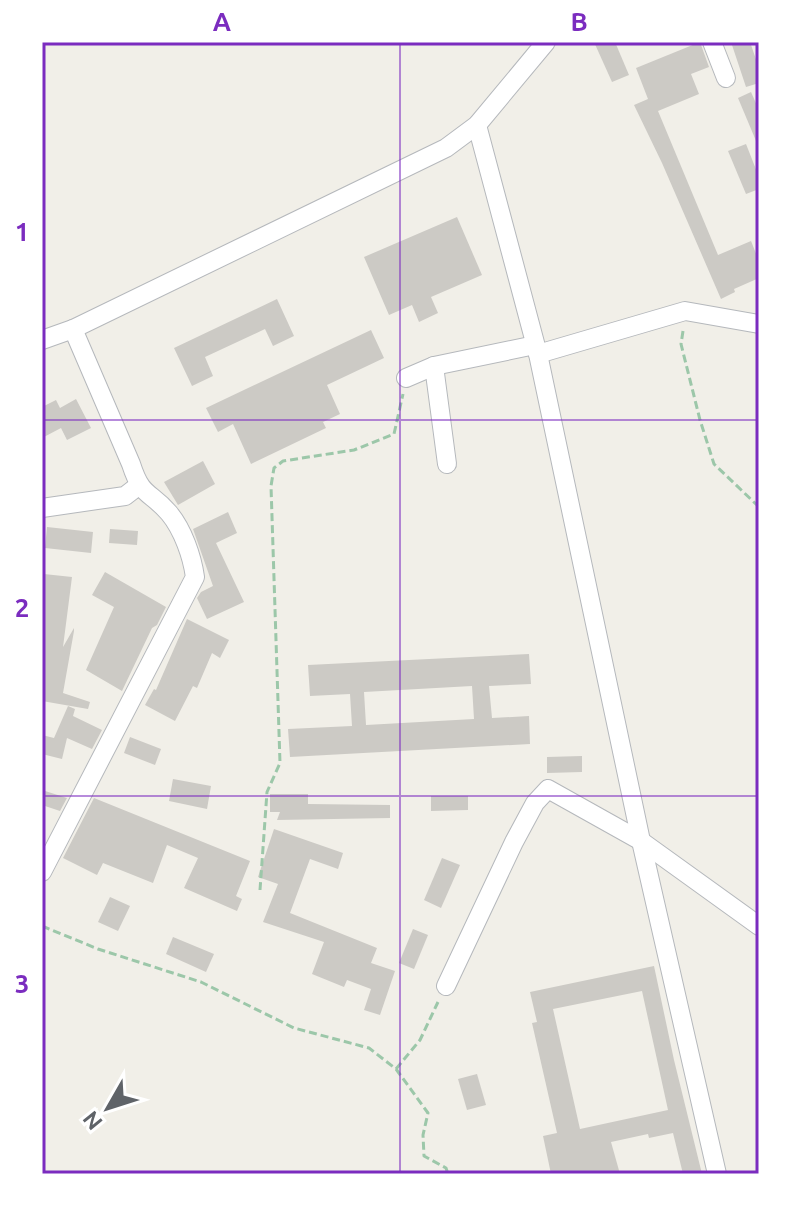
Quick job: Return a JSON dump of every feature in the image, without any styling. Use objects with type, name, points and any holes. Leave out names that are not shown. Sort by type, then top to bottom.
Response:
[{"type":"street","points":[[42,340],[73,329],[446,148],[477,125],[546,42]]},
{"type":"street","points":[[712,42],[726,78]]},
{"type":"street","points":[[477,125],[537,350],[641,841],[717,1174]]},
{"type":"street","points":[[406,378],[434,366],[537,350],[685,311],[759,324]]},
{"type":"street","points":[[42,872],[195,577],[191,556],[170,513],[138,486],[73,329]]},
{"type":"street","points":[[434,366],[447,464]]},
{"type":"street","points":[[42,508],[125,496],[138,486]]},
{"type":"street","points":[[446,986],[514,842],[535,803],[548,789],[641,841],[759,926]]},
{"type":"path","points":[[685,311],[681,344],[714,464],[759,507]]},
{"type":"path","points":[[260,890],[267,792],[280,763],[271,486],[274,468],[283,461],[354,450],[394,434],[406,378]]},
{"type":"path","points":[[42,926],[98,949],[201,982],[294,1028],[369,1048],[396,1069],[428,1113],[423,1135],[424,1156],[446,1168],[448,1174]]},
{"type":"path","points":[[396,1069],[420,1040],[446,986]]},
{"type":"building","points":[[594,42],[615,42],[629,75],[612,82]]},
{"type":"building","points":[[700,42],[709,67],[691,74],[699,94],[658,111],[718,255],[751,241],[759,261],[759,278],[734,289],[735,292],[721,299],[634,105],[648,99],[636,68]]},
{"type":"building","points":[[731,42],[750,42],[759,68],[759,83],[746,87]]},
{"type":"building","points":[[751,92],[759,110],[759,148],[738,98]]},
{"type":"building","points":[[746,144],[759,177],[759,189],[746,194],[728,151]]},
{"type":"building","points":[[457,217],[482,275],[431,297],[438,313],[419,322],[412,305],[389,315],[364,257]]},
{"type":"building","points":[[277,299],[294,336],[273,346],[265,329],[205,357],[213,376],[192,386],[174,348]]},
{"type":"building","points":[[371,330],[384,358],[327,385],[340,414],[323,422],[326,428],[251,464],[233,424],[218,432],[206,408]]},
{"type":"building","points":[[76,399],[91,428],[67,440],[61,428],[42,438],[42,407],[56,400],[60,408]]},
{"type":"building","points":[[203,461],[215,484],[178,505],[164,482]]},
{"type":"building","points":[[228,512],[237,533],[216,543],[244,602],[207,619],[197,598],[213,586],[193,529]]},
{"type":"building","points":[[47,527],[93,532],[91,553],[45,548]]},
{"type":"building","points":[[110,529],[138,531],[137,545],[109,543]]},
{"type":"building","points":[[105,572],[166,607],[157,625],[152,628],[122,691],[86,670],[114,607],[92,595]]},
{"type":"building","points":[[44,574],[72,577],[63,647],[74,628],[74,631],[63,693],[90,702],[88,709],[42,701]]},
{"type":"building","points":[[187,619],[229,640],[220,658],[212,653],[197,688],[193,686],[175,721],[145,705],[156,690]]},
{"type":"building","points":[[529,654],[531,684],[489,686],[492,718],[529,716],[530,744],[290,757],[288,729],[352,726],[350,694],[310,696],[308,665]],"holes":[[[472,686],[474,719],[366,725],[364,692]]]},
{"type":"building","points":[[68,706],[75,709],[73,716],[102,730],[92,749],[67,738],[62,759],[42,754],[42,735],[54,738]]},
{"type":"building","points":[[130,737],[161,749],[155,765],[124,753]]},
{"type":"building","points":[[582,756],[582,772],[547,773],[547,757]]},
{"type":"building","points":[[173,779],[211,786],[207,809],[169,801]]},
{"type":"building","points":[[42,790],[67,798],[60,811],[42,805]]},
{"type":"building","points":[[270,794],[308,794],[308,804],[390,805],[390,818],[277,820],[280,812],[270,812]]},
{"type":"building","points":[[431,796],[468,796],[468,810],[431,811]]},
{"type":"building","points":[[94,798],[250,861],[236,896],[242,899],[237,911],[184,888],[198,858],[167,845],[153,883],[103,863],[97,875],[63,858]]},
{"type":"building","points":[[274,829],[343,853],[338,869],[310,859],[290,913],[377,948],[371,963],[395,971],[380,1015],[364,1010],[371,989],[347,980],[344,987],[312,974],[324,942],[263,922],[278,884],[258,877]]},
{"type":"building","points":[[442,858],[460,865],[441,908],[424,900]]},
{"type":"building","points":[[110,897],[130,906],[118,931],[98,922]]},
{"type":"building","points":[[413,929],[428,935],[414,969],[399,963]]},
{"type":"building","points":[[173,937],[214,954],[206,972],[166,954]]},
{"type":"building","points":[[654,966],[702,1174],[683,1174],[673,1133],[649,1138],[648,1134],[611,1142],[620,1174],[551,1174],[543,1136],[557,1133],[532,1023],[537,1022],[530,992]],"holes":[[[642,991],[668,1110],[580,1129],[553,1009]]]},
{"type":"building","points":[[477,1074],[486,1105],[467,1110],[458,1079]]}]
